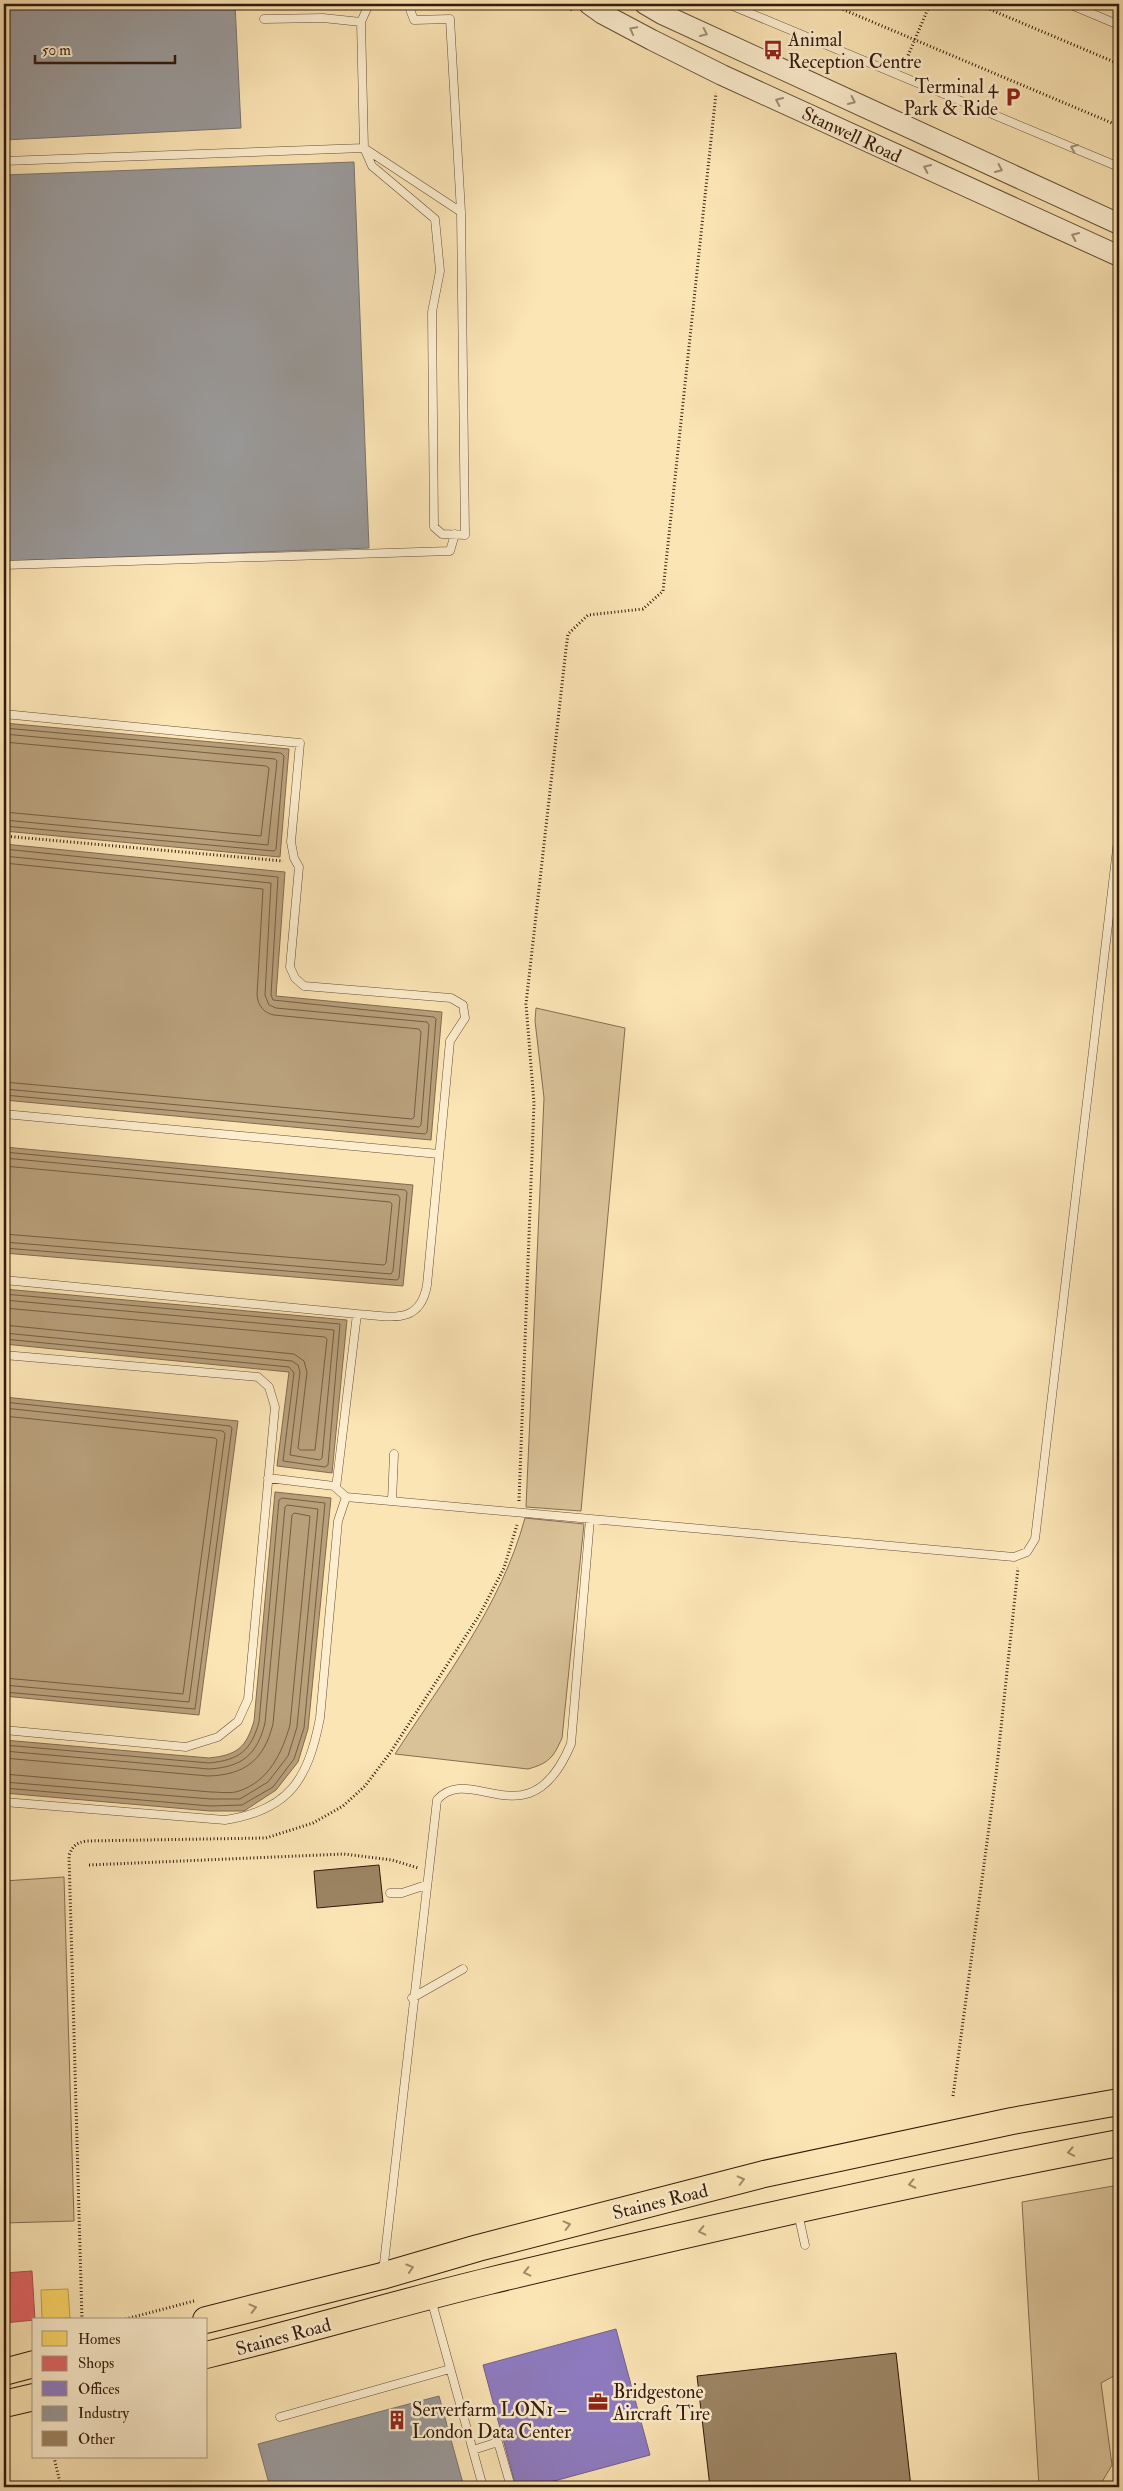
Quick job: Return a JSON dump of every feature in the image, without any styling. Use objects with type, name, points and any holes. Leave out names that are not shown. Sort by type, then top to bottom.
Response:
[{"type":"highway","name":"Staines Road","points":[[208,2320],[382,2276],[478,2248],[764,2174],[1012,2121],[1119,2102]]},
{"type":"highway","name":"Staines Road","points":[[208,2354],[431,2297],[797,2209],[987,2168],[1119,2143]]},
{"type":"highway","points":[[4,2404],[32,2398]]},
{"type":"street","name":"Stanwell Road","points":[[589,4],[627,27],[722,75],[1119,256]]},
{"type":"street","name":"Stanwell Road","points":[[645,4],[670,18],[1119,224]]},
{"type":"lane","points":[[369,4],[361,22],[364,148],[372,166],[436,219],[440,271],[432,312],[434,528],[442,534],[465,535],[461,212],[450,19],[414,20],[408,4]]},
{"type":"lane","points":[[728,4],[1119,167]]},
{"type":"lane","points":[[1069,4],[1119,25]]},
{"type":"lane","points":[[264,19],[323,18],[361,22]]},
{"type":"lane","points":[[4,161],[364,148],[461,212]]},
{"type":"lane","points":[[4,565],[450,551],[455,534]]},
{"type":"lane","points":[[4,714],[300,742],[291,842],[299,867],[290,967],[295,978],[304,986],[451,998],[463,1005],[465,1018],[450,1041],[424,1300],[416,1310],[404,1317],[4,1280]]},
{"type":"lane","points":[[268,1478],[334,1486],[346,1498],[1018,1556],[1027,1552],[1035,1539],[1119,832]]},
{"type":"lane","points":[[4,1114],[439,1154]]},
{"type":"lane","points":[[336,1488],[357,1314]]},
{"type":"lane","points":[[4,1355],[258,1377],[270,1387],[275,1407],[248,1700],[238,1721],[218,1737],[186,1747],[4,1730]]},
{"type":"lane","points":[[392,1501],[394,1454]]},
{"type":"lane","points":[[4,1802],[225,1820],[246,1817],[269,1807],[290,1791],[307,1769],[315,1746],[320,1718],[338,1521],[346,1498]]},
{"type":"lane","points":[[382,2276],[412,1998],[437,1800],[443,1793],[457,1789],[517,1796],[536,1791],[549,1782],[562,1765],[571,1744],[590,1519]]},
{"type":"lane","points":[[390,1893],[402,1892],[426,1885]]},
{"type":"lane","points":[[412,1998],[463,1969]]},
{"type":"lane","points":[[797,2209],[805,2245]]},
{"type":"lane","points":[[431,2297],[483,2487]]},
{"type":"lane","points":[[280,2417],[450,2369]]},
{"type":"lane","points":[[473,2450],[498,2442],[511,2487]]},
{"type":"path","points":[[830,4],[1119,126]]},
{"type":"path","points":[[977,4],[1119,64]]},
{"type":"path","points":[[4,836],[296,862]]},
{"type":"path","points":[[953,2096],[996,1774],[1018,1556]]},
{"type":"path","points":[[89,1865],[344,1854],[392,1860],[428,1871]]},
{"type":"path","points":[[54,2458],[61,2487]]},
{"type":"shaded area","points":[[536,1008],[625,1028],[581,1511],[526,1507],[544,1098],[535,1021]]},
{"type":"shaded area","points":[[525,1518],[584,1524],[562,1738],[556,1750],[546,1762],[528,1769],[395,1754],[451,1670],[486,1612],[515,1550]]},
{"type":"shaded area","points":[[64,1877],[74,2221],[4,2223],[4,1881]]},
{"type":"shaded area","points":[[1119,2185],[1119,2373],[1101,2383],[1112,2465],[1099,2487],[1039,2487],[1022,2202]]},
{"type":"water","points":[[4,723],[289,749],[280,857],[4,831]]},
{"type":"water","points":[[4,844],[285,872],[276,996],[442,1012],[431,1140],[4,1100]]},
{"type":"water","points":[[4,1147],[413,1185],[403,1286],[4,1253]]},
{"type":"water","points":[[4,1289],[347,1320],[332,1473],[277,1466],[289,1372],[4,1344]]},
{"type":"water","points":[[4,1397],[238,1421],[199,1715],[4,1696]]},
{"type":"water","points":[[275,1492],[331,1498],[308,1729],[298,1762],[276,1790],[244,1811],[210,1811],[4,1793],[4,1740],[209,1758],[227,1755],[244,1744],[254,1721]]},
{"type":"building: Homes","points":[[68,2289],[70,2318],[42,2318],[41,2290]]},
{"type":"building: Shops","points":[[32,2271],[35,2318],[32,2318],[32,2320],[4,2323],[4,2273]]},
{"type":"building: Offices","points":[[616,2329],[650,2455],[532,2487],[516,2487],[483,2365]]},
{"type":"building: Industry","points":[[4,4],[235,4],[241,128],[4,140]]},
{"type":"building: Industry","points":[[354,162],[369,548],[9,561],[4,425],[4,175]]},
{"type":"building: Industry","name":"Serverfarm LON1 – London Data Center","points":[[439,2396],[464,2487],[270,2487],[258,2444]]},
{"type":"building: Other","points":[[379,1865],[383,1902],[317,1908],[314,1871]]},
{"type":"building: Other","points":[[896,2353],[911,2487],[710,2487],[697,2376]]},
{"type":"place","name":"Animal Reception Centre","points":[[773,50]]},
{"type":"place","name":"Terminal 4 Park & Ride","points":[[1013,97]]},
{"type":"place","name":"Bridgestone Aircraft Tire","points":[[598,2402]]},
{"type":"place","name":"Serverfarm LON1 – London Data Center","points":[[397,2420]]}]
